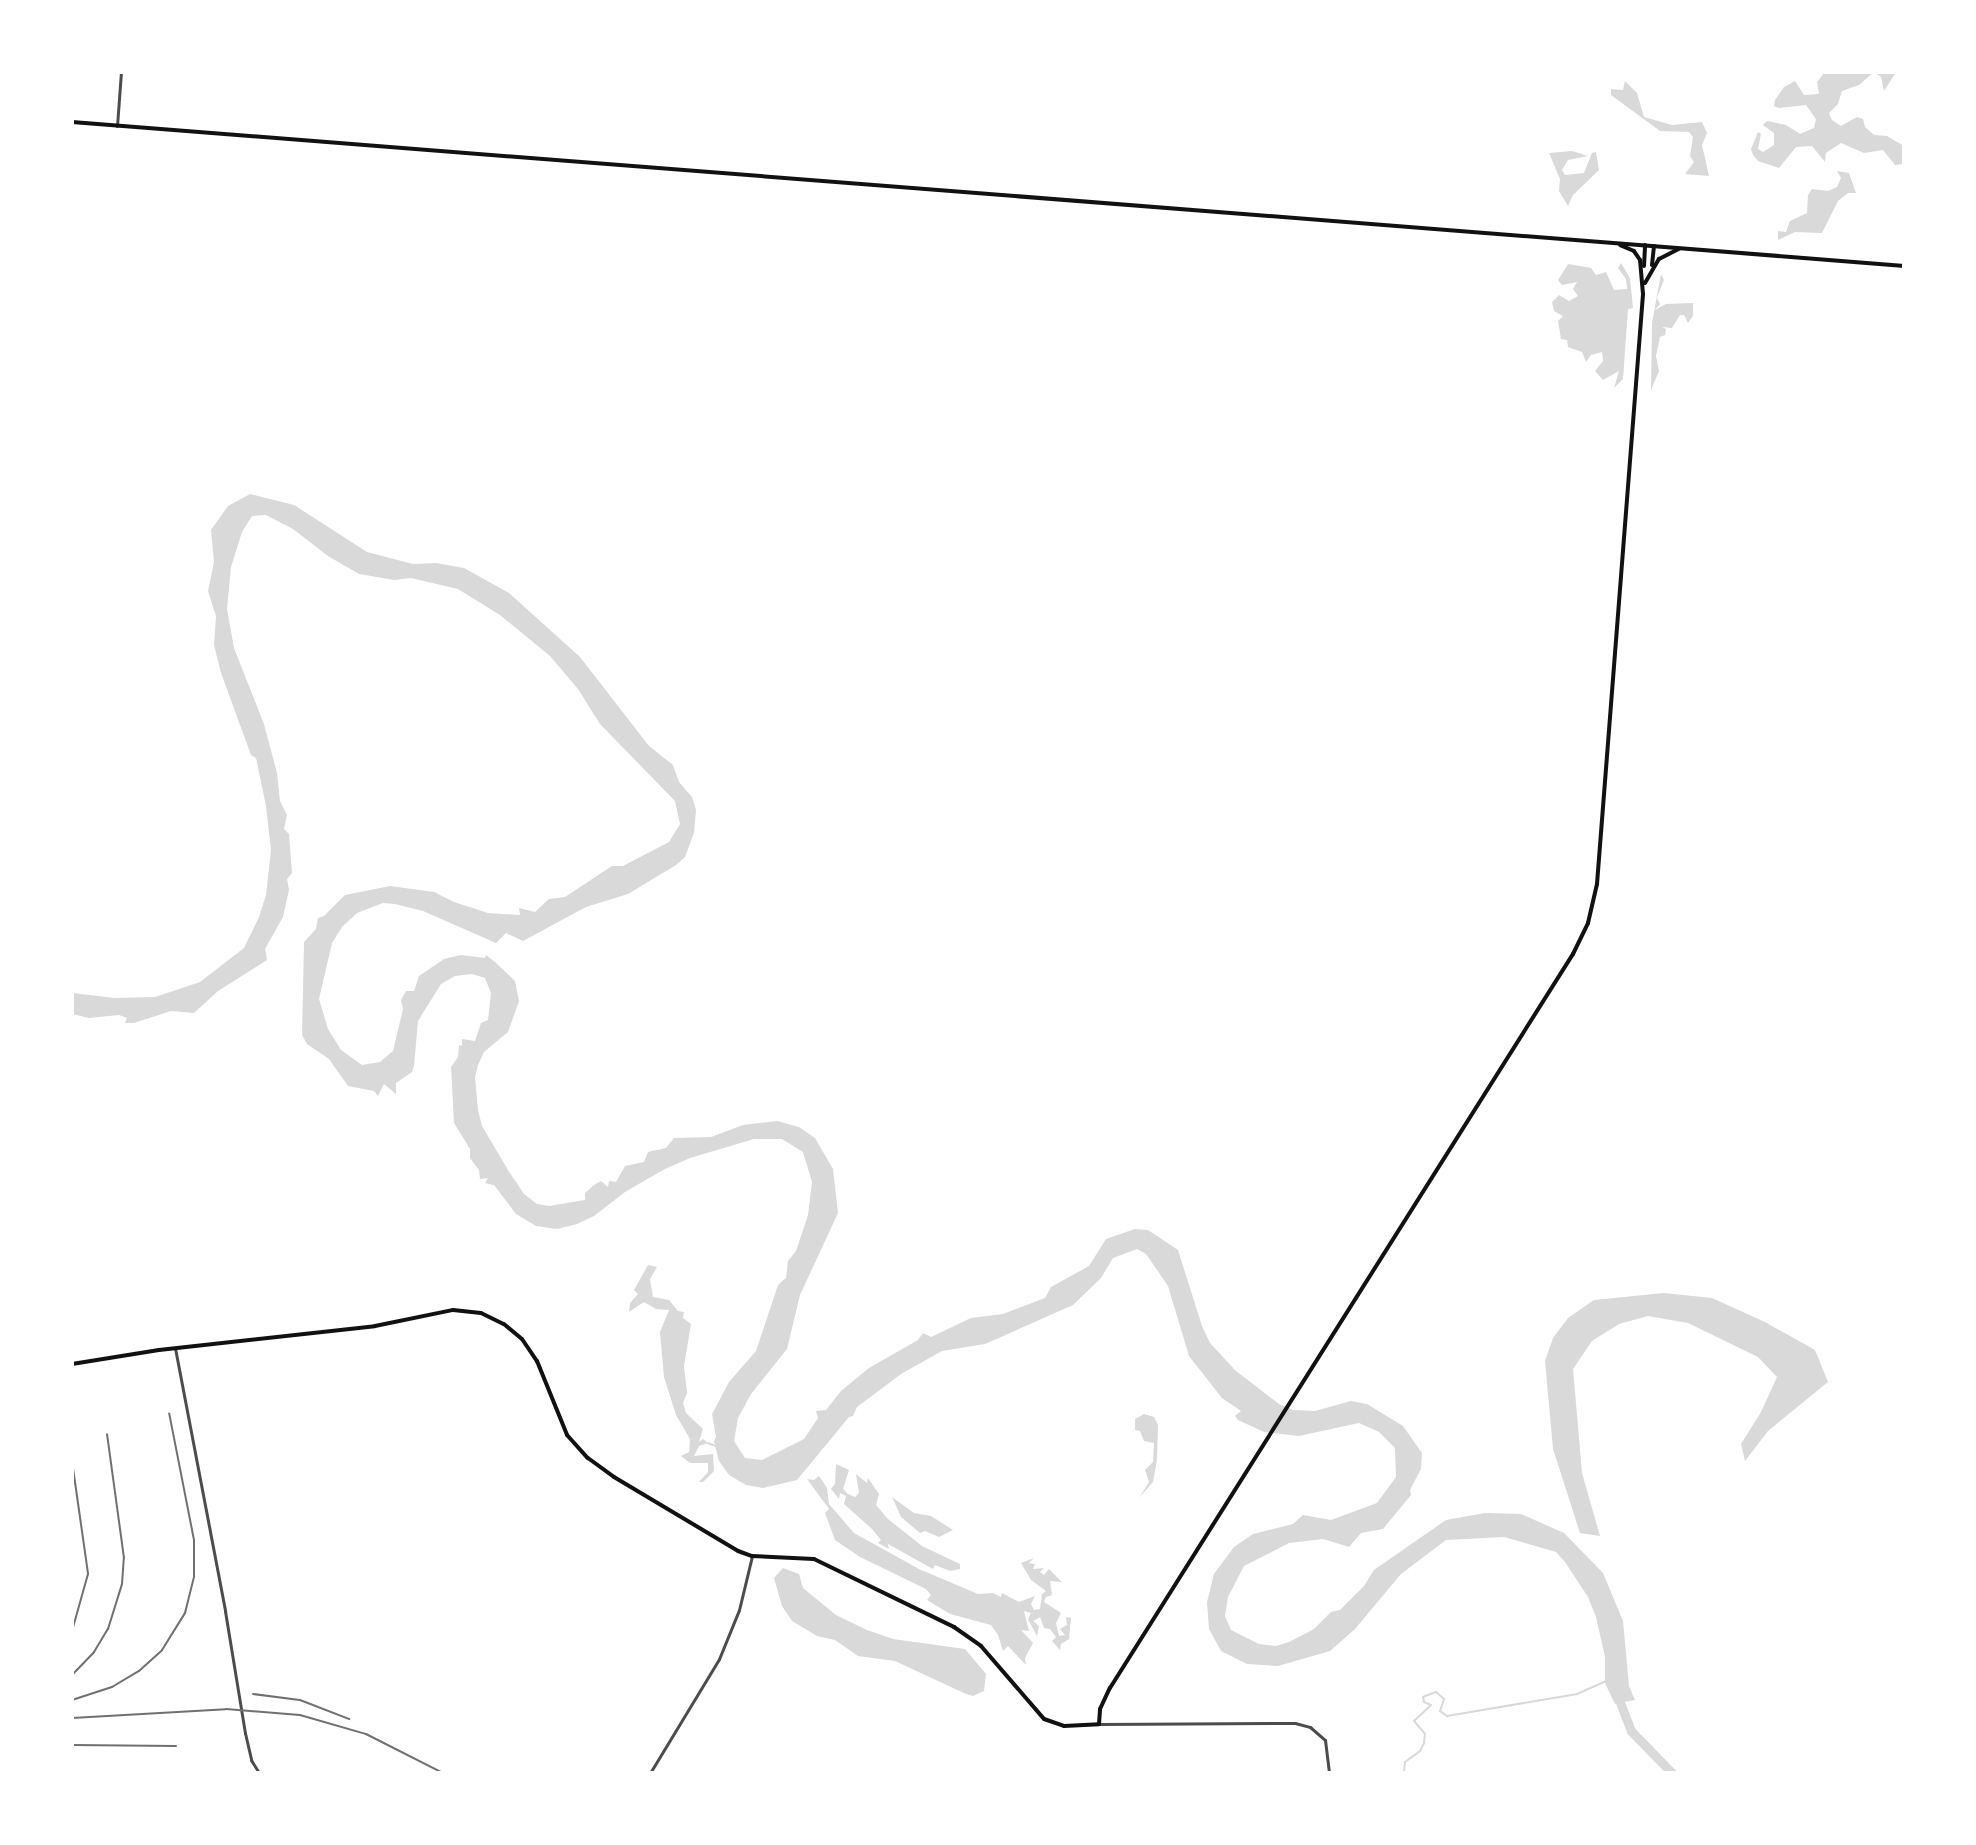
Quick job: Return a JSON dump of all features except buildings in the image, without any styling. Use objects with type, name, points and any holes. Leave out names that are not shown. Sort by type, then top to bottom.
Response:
[{"type":"main road","points":[[72,122],[1904,266]]},
{"type":"main road","points":[[1593,241],[1634,251],[1640,260],[1644,278]]},
{"type":"main road","points":[[72,1364],[175,1348],[375,1326],[453,1310],[481,1313],[514,1331],[531,1350],[563,1428],[588,1458],[730,1548],[752,1556],[799,1556],[824,1563],[973,1638],[1044,1719],[1064,1726],[1099,1724],[1100,1709],[1110,1688],[1573,954],[1588,923],[1597,884],[1645,245]]},
{"type":"main road","points":[[1643,294],[1652,268],[1654,246]]},
{"type":"main road","points":[[1652,268],[1667,253],[1687,249]]},
{"type":"street","points":[[117,126],[121,72]]},
{"type":"street","points":[[175,1348],[245,1733],[251,1760],[259,1773]]},
{"type":"street","points":[[650,1773],[719,1659],[739,1610],[752,1556]]},
{"type":"street","points":[[1099,1724],[1295,1723],[1310,1727],[1325,1740],[1329,1773]]},
{"type":"shaded area","points":[[1825,72],[1874,72],[1859,85],[1842,91],[1838,104],[1829,113],[1832,120],[1841,126],[1857,117],[1863,119],[1865,127],[1874,135],[1887,136],[1904,146],[1904,169],[1902,164],[1895,165],[1883,150],[1864,153],[1841,143],[1826,153],[1825,162],[1812,146],[1796,147],[1779,168],[1758,161],[1753,155],[1751,149],[1758,132],[1761,134],[1758,149],[1763,152],[1774,145],[1774,133],[1763,125],[1767,121],[1786,125],[1800,134],[1814,128],[1816,119],[1806,105],[1779,108],[1774,106],[1775,100],[1784,87],[1795,81],[1804,95],[1819,94],[1817,82]]},
{"type":"shaded area","points":[[1874,72],[1896,72],[1884,91],[1881,77]]},
{"type":"shaded area","points":[[1625,81],[1637,93],[1644,117],[1672,125],[1702,122],[1707,133],[1702,145],[1709,176],[1685,174],[1694,162],[1690,156],[1693,137],[1689,132],[1660,131],[1611,95],[1611,89],[1623,90]]},
{"type":"shaded area","points":[[1572,151],[1588,156],[1568,160],[1562,170],[1565,175],[1584,173],[1592,153],[1596,152],[1599,170],[1573,195],[1568,206],[1559,191],[1560,179],[1549,153]]},
{"type":"shaded area","points":[[1837,171],[1849,173],[1856,193],[1848,193],[1838,201],[1822,233],[1795,232],[1778,240],[1778,231],[1786,232],[1790,221],[1807,213],[1808,195],[1812,189],[1828,191],[1837,187],[1841,178]]},
{"type":"shaded area","points":[[1621,263],[1630,278],[1633,308],[1628,309],[1623,379],[1614,388],[1619,371],[1603,380],[1595,371],[1603,361],[1602,352],[1591,355],[1586,362],[1582,352],[1568,347],[1567,340],[1561,339],[1558,321],[1563,316],[1554,311],[1552,302],[1559,295],[1569,301],[1578,296],[1573,289],[1577,282],[1562,285],[1558,280],[1568,264],[1591,268],[1596,275],[1606,272],[1614,290],[1627,289],[1626,279],[1618,268]]},
{"type":"shaded area","points":[[1661,274],[1664,280],[1657,298],[1660,304],[1655,310],[1666,304],[1693,303],[1693,316],[1688,323],[1684,315],[1680,315],[1672,328],[1662,327],[1666,329],[1665,335],[1660,337],[1656,356],[1659,371],[1651,390],[1652,323]]},
{"type":"shaded area","points":[[250,494],[294,505],[367,552],[413,564],[436,563],[464,568],[509,593],[580,657],[649,746],[673,765],[679,782],[692,797],[696,810],[694,833],[685,857],[676,865],[628,894],[586,907],[523,941],[506,933],[496,943],[423,911],[395,904],[383,903],[357,913],[342,927],[332,943],[319,999],[328,1029],[341,1050],[362,1065],[380,1062],[393,1051],[403,1009],[401,1000],[406,991],[414,991],[419,976],[444,959],[461,955],[485,958],[486,955],[495,962],[515,981],[519,1001],[508,1032],[484,1052],[478,1065],[475,1077],[478,1110],[482,1126],[508,1170],[524,1194],[537,1204],[549,1206],[585,1200],[585,1193],[594,1185],[601,1181],[608,1187],[609,1181],[616,1182],[625,1166],[644,1162],[648,1152],[666,1148],[674,1138],[711,1137],[743,1125],[777,1121],[799,1127],[815,1138],[833,1169],[838,1213],[800,1295],[787,1349],[751,1394],[738,1418],[734,1441],[745,1458],[762,1460],[804,1439],[818,1418],[816,1411],[826,1410],[841,1391],[869,1368],[918,1340],[923,1333],[931,1337],[971,1318],[1003,1314],[1045,1298],[1051,1287],[1089,1266],[1106,1239],[1135,1229],[1148,1230],[1178,1250],[1210,1343],[1236,1371],[1279,1404],[1293,1410],[1315,1411],[1351,1401],[1367,1404],[1403,1426],[1422,1453],[1421,1469],[1410,1490],[1411,1495],[1383,1529],[1361,1533],[1349,1547],[1323,1539],[1289,1543],[1244,1566],[1228,1597],[1225,1616],[1231,1630],[1259,1644],[1276,1646],[1289,1642],[1314,1629],[1331,1612],[1340,1610],[1364,1586],[1374,1570],[1446,1520],[1485,1513],[1521,1514],[1564,1533],[1603,1573],[1623,1621],[1629,1686],[1635,1700],[1615,1704],[1605,1683],[1605,1657],[1596,1617],[1588,1597],[1565,1562],[1556,1552],[1504,1537],[1446,1540],[1401,1574],[1355,1629],[1330,1651],[1278,1666],[1247,1664],[1221,1651],[1209,1629],[1207,1602],[1214,1574],[1234,1547],[1253,1534],[1293,1524],[1303,1515],[1331,1520],[1377,1503],[1396,1477],[1395,1448],[1379,1432],[1359,1423],[1299,1436],[1264,1432],[1238,1420],[1235,1416],[1241,1411],[1222,1398],[1189,1356],[1168,1286],[1146,1254],[1137,1249],[1113,1258],[1101,1278],[1073,1305],[985,1344],[942,1351],[901,1374],[857,1407],[853,1416],[797,1480],[763,1488],[746,1485],[729,1475],[719,1461],[712,1414],[729,1382],[756,1351],[778,1285],[786,1278],[788,1261],[796,1251],[808,1215],[812,1182],[803,1152],[782,1139],[754,1139],[690,1158],[663,1170],[577,1224],[557,1229],[536,1226],[516,1214],[494,1185],[485,1183],[488,1178],[480,1179],[479,1170],[470,1158],[470,1149],[454,1123],[451,1067],[458,1057],[462,1039],[475,1041],[481,1023],[488,1020],[491,993],[485,978],[472,974],[455,976],[441,984],[418,1021],[414,1066],[412,1072],[396,1083],[396,1094],[384,1084],[378,1096],[374,1091],[348,1086],[329,1059],[307,1044],[302,1035],[304,942],[316,929],[318,918],[345,895],[390,886],[434,892],[488,913],[520,915],[519,908],[535,912],[549,899],[565,897],[612,866],[623,866],[669,842],[680,824],[675,801],[600,724],[578,689],[550,656],[500,615],[458,589],[411,578],[394,580],[359,574],[328,556],[293,529],[266,515],[252,516],[242,532],[231,567],[227,609],[234,648],[264,724],[277,773],[280,801],[287,815],[284,829],[289,834],[292,873],[287,879],[289,890],[283,917],[265,949],[267,960],[218,991],[194,1013],[171,1011],[134,1023],[125,1023],[127,1018],[119,1015],[89,1018],[72,1014],[72,993],[115,998],[155,997],[200,982],[244,948],[259,917],[266,895],[271,850],[266,806],[256,758],[251,755],[221,673],[214,645],[216,616],[208,591],[214,562],[211,530],[228,506]]},
{"type":"shaded area","points":[[648,1265],[657,1267],[650,1279],[653,1297],[669,1300],[678,1311],[684,1312],[683,1318],[691,1324],[684,1366],[687,1393],[683,1403],[686,1413],[703,1429],[699,1442],[703,1439],[708,1443],[699,1446],[694,1456],[713,1454],[714,1471],[703,1482],[699,1482],[708,1472],[708,1463],[690,1463],[681,1456],[689,1452],[690,1439],[676,1415],[664,1377],[660,1332],[669,1310],[656,1309],[644,1302],[629,1312],[630,1303],[638,1294],[634,1290]]},
{"type":"shaded area","points":[[1664,1293],[1712,1298],[1765,1322],[1815,1350],[1828,1382],[1768,1431],[1745,1461],[1741,1444],[1761,1412],[1777,1377],[1758,1357],[1688,1323],[1648,1316],[1619,1324],[1592,1341],[1573,1369],[1582,1473],[1600,1536],[1580,1533],[1553,1449],[1545,1361],[1553,1338],[1568,1318],[1594,1300]]},
{"type":"shaded area","points":[[1144,1414],[1154,1417],[1158,1425],[1157,1460],[1153,1482],[1139,1498],[1149,1482],[1145,1470],[1153,1462],[1154,1443],[1144,1441],[1140,1431],[1135,1430],[1135,1419]]},
{"type":"shaded area","points":[[836,1464],[849,1470],[843,1489],[848,1494],[855,1497],[859,1493],[856,1474],[867,1483],[868,1478],[879,1494],[876,1505],[888,1519],[922,1546],[960,1564],[960,1569],[950,1571],[935,1565],[933,1569],[888,1544],[889,1549],[878,1543],[881,1540],[872,1529],[844,1504],[846,1496],[840,1493],[839,1499],[831,1489],[835,1484]]},
{"type":"shaded area","points":[[819,1476],[827,1488],[829,1504],[854,1533],[919,1569],[978,1594],[993,1593],[1001,1597],[1002,1593],[1019,1602],[1035,1596],[1031,1604],[1034,1610],[1040,1609],[1042,1594],[1046,1591],[1031,1580],[1021,1563],[1034,1558],[1029,1563],[1035,1564],[1033,1569],[1044,1568],[1040,1572],[1044,1575],[1049,1569],[1062,1582],[1050,1581],[1052,1595],[1046,1597],[1044,1602],[1061,1613],[1056,1623],[1059,1636],[1065,1635],[1060,1629],[1067,1625],[1066,1617],[1071,1618],[1069,1639],[1061,1644],[1060,1650],[1052,1641],[1056,1637],[1050,1629],[1044,1628],[1040,1617],[1033,1621],[1039,1626],[1037,1636],[1028,1619],[1031,1613],[1024,1611],[1029,1631],[1021,1630],[1033,1643],[1025,1658],[1026,1665],[1008,1646],[1003,1651],[991,1625],[950,1614],[927,1600],[931,1595],[926,1589],[860,1557],[835,1540],[825,1513],[829,1509],[807,1479],[814,1480]]},
{"type":"shaded area","points":[[892,1497],[914,1513],[931,1516],[953,1530],[939,1537],[925,1531],[920,1533],[901,1517]]},
{"type":"shaded area","points":[[783,1568],[799,1574],[803,1588],[836,1615],[867,1630],[893,1639],[965,1649],[986,1674],[984,1691],[973,1696],[895,1661],[858,1656],[835,1640],[817,1636],[792,1621],[782,1606],[774,1578]]},
{"type":"waterway","points":[[708,1443],[718,1447]]},
{"type":"waterway","points":[[1404,1773],[1405,1762],[1420,1751],[1424,1743],[1425,1734],[1414,1721],[1431,1705],[1424,1702],[1423,1697],[1436,1692],[1444,1699],[1440,1711],[1447,1716],[1577,1694],[1606,1681]]},
{"type":"waterway","points":[[1616,1692],[1631,1731],[1672,1773]]},
{"type":"railway","points":[[72,1700],[112,1687],[139,1671],[162,1650],[185,1613],[194,1576],[194,1540],[169,1413]]},
{"type":"railway","points":[[72,1675],[94,1652],[108,1629],[122,1584],[124,1558],[107,1434]]},
{"type":"railway","points":[[72,1461],[88,1574],[72,1631]]},
{"type":"railway","points":[[253,1694],[300,1700],[349,1719]]},
{"type":"railway","points":[[72,1718],[226,1709],[300,1715],[366,1734],[443,1773]]},
{"type":"railway","points":[[72,1745],[176,1746]]}]
